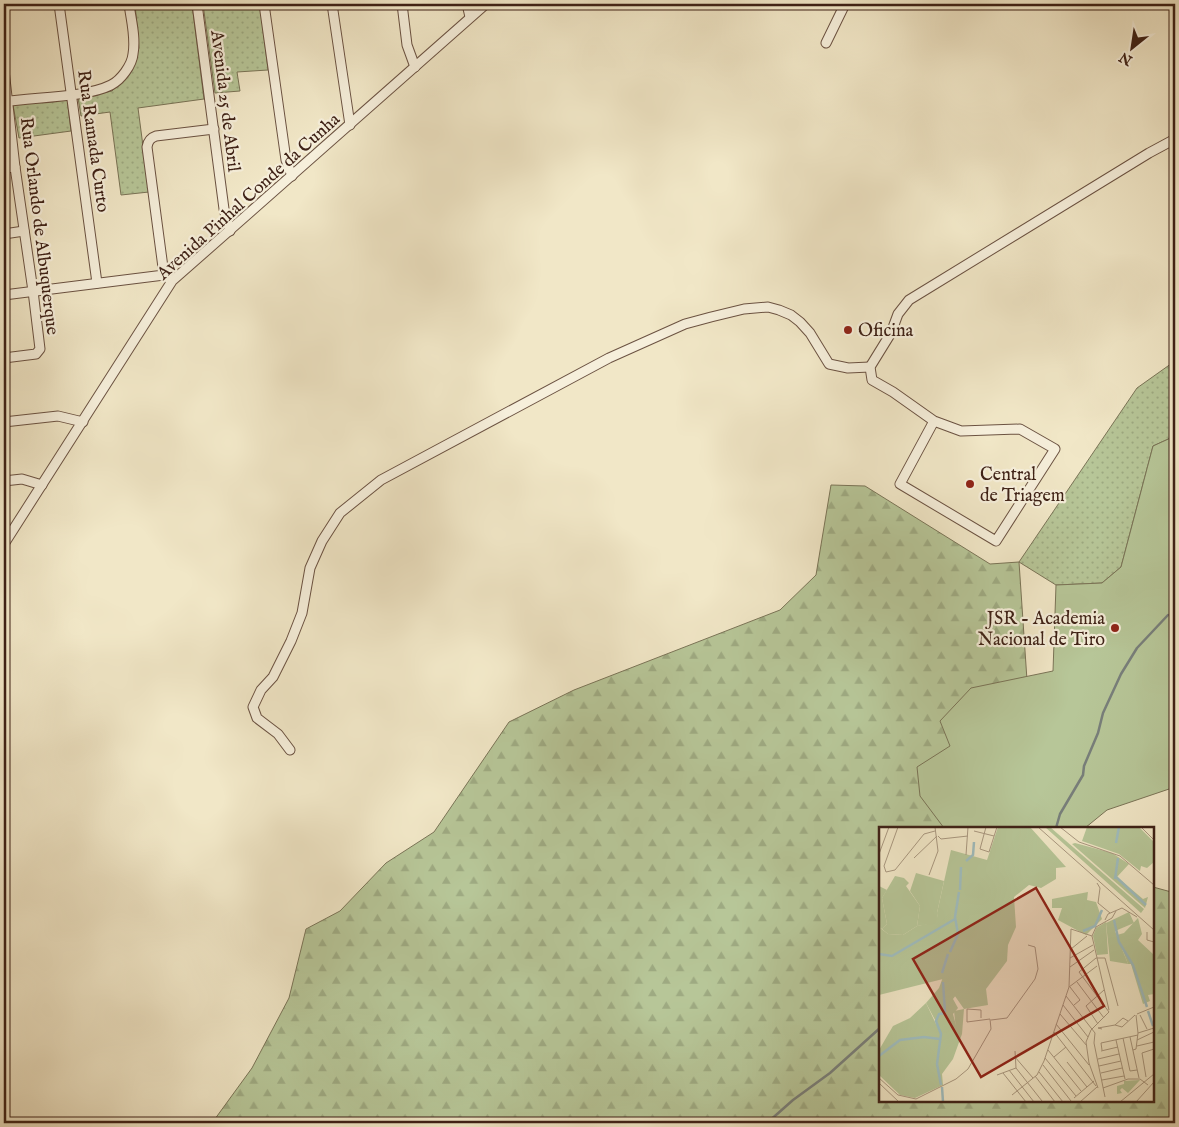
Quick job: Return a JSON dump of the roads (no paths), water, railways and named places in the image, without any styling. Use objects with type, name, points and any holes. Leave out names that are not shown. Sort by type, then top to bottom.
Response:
[{"type":"street","name":"Rua Ramada Curto","points":[[59,4],[97,283]]},
{"type":"street","points":[[6,101],[96,90],[112,84],[127,68],[133,56],[134,39],[129,4]]},
{"type":"street","name":"Avenida 25 de Abril","points":[[197,4],[224,209],[230,231]]},
{"type":"street","points":[[264,4],[286,160],[292,176]]},
{"type":"street","points":[[332,4],[350,125]]},
{"type":"street","points":[[402,4],[407,45],[415,67]]},
{"type":"street","points":[[467,4],[470,17]]},
{"type":"street","name":"Avenida Pinhal Conde da Cunha","points":[[4,544],[172,282],[486,4]]},
{"type":"street","points":[[826,43],[845,4]]},
{"type":"street","name":"Rua Orlando de Albuquerque","points":[[4,70],[6,101],[40,349],[36,354],[4,358]]},
{"type":"street","points":[[172,282],[164,275],[147,147],[148,142],[156,136],[214,129]]},
{"type":"street","points":[[934,421],[900,484],[996,541],[1055,449],[1020,429],[961,431],[934,421],[893,392],[872,380],[870,368],[891,333],[898,314],[909,300],[1175,139]]},
{"type":"street","points":[[4,168],[15,167]]},
{"type":"street","points":[[4,234],[24,232]]},
{"type":"street","points":[[4,295],[164,275]]},
{"type":"street","points":[[290,750],[278,734],[256,718],[254,707],[261,690],[273,677],[302,614],[310,568],[322,540],[340,513],[381,480],[609,358],[685,324],[744,309],[768,308],[791,315],[810,333],[830,364],[848,368],[870,368]]},
{"type":"street","points":[[4,422],[58,416],[83,422]]},
{"type":"street","points":[[4,481],[22,478],[42,485]]},
{"type":"waterway","points":[[1056,827],[1060,814],[1083,775],[1084,766],[1098,733],[1103,713],[1121,674],[1137,648],[1168,615]]},
{"type":"waterway","points":[[767,1123],[793,1100],[830,1073],[879,1029]]},
{"type":"place","name":"Oficina","points":[[848,330]]},
{"type":"place","name":"Central de Triagem","points":[[970,484]]},
{"type":"place","name":"JSR - Academia Nacional de Tiro","points":[[1115,628]]}]
